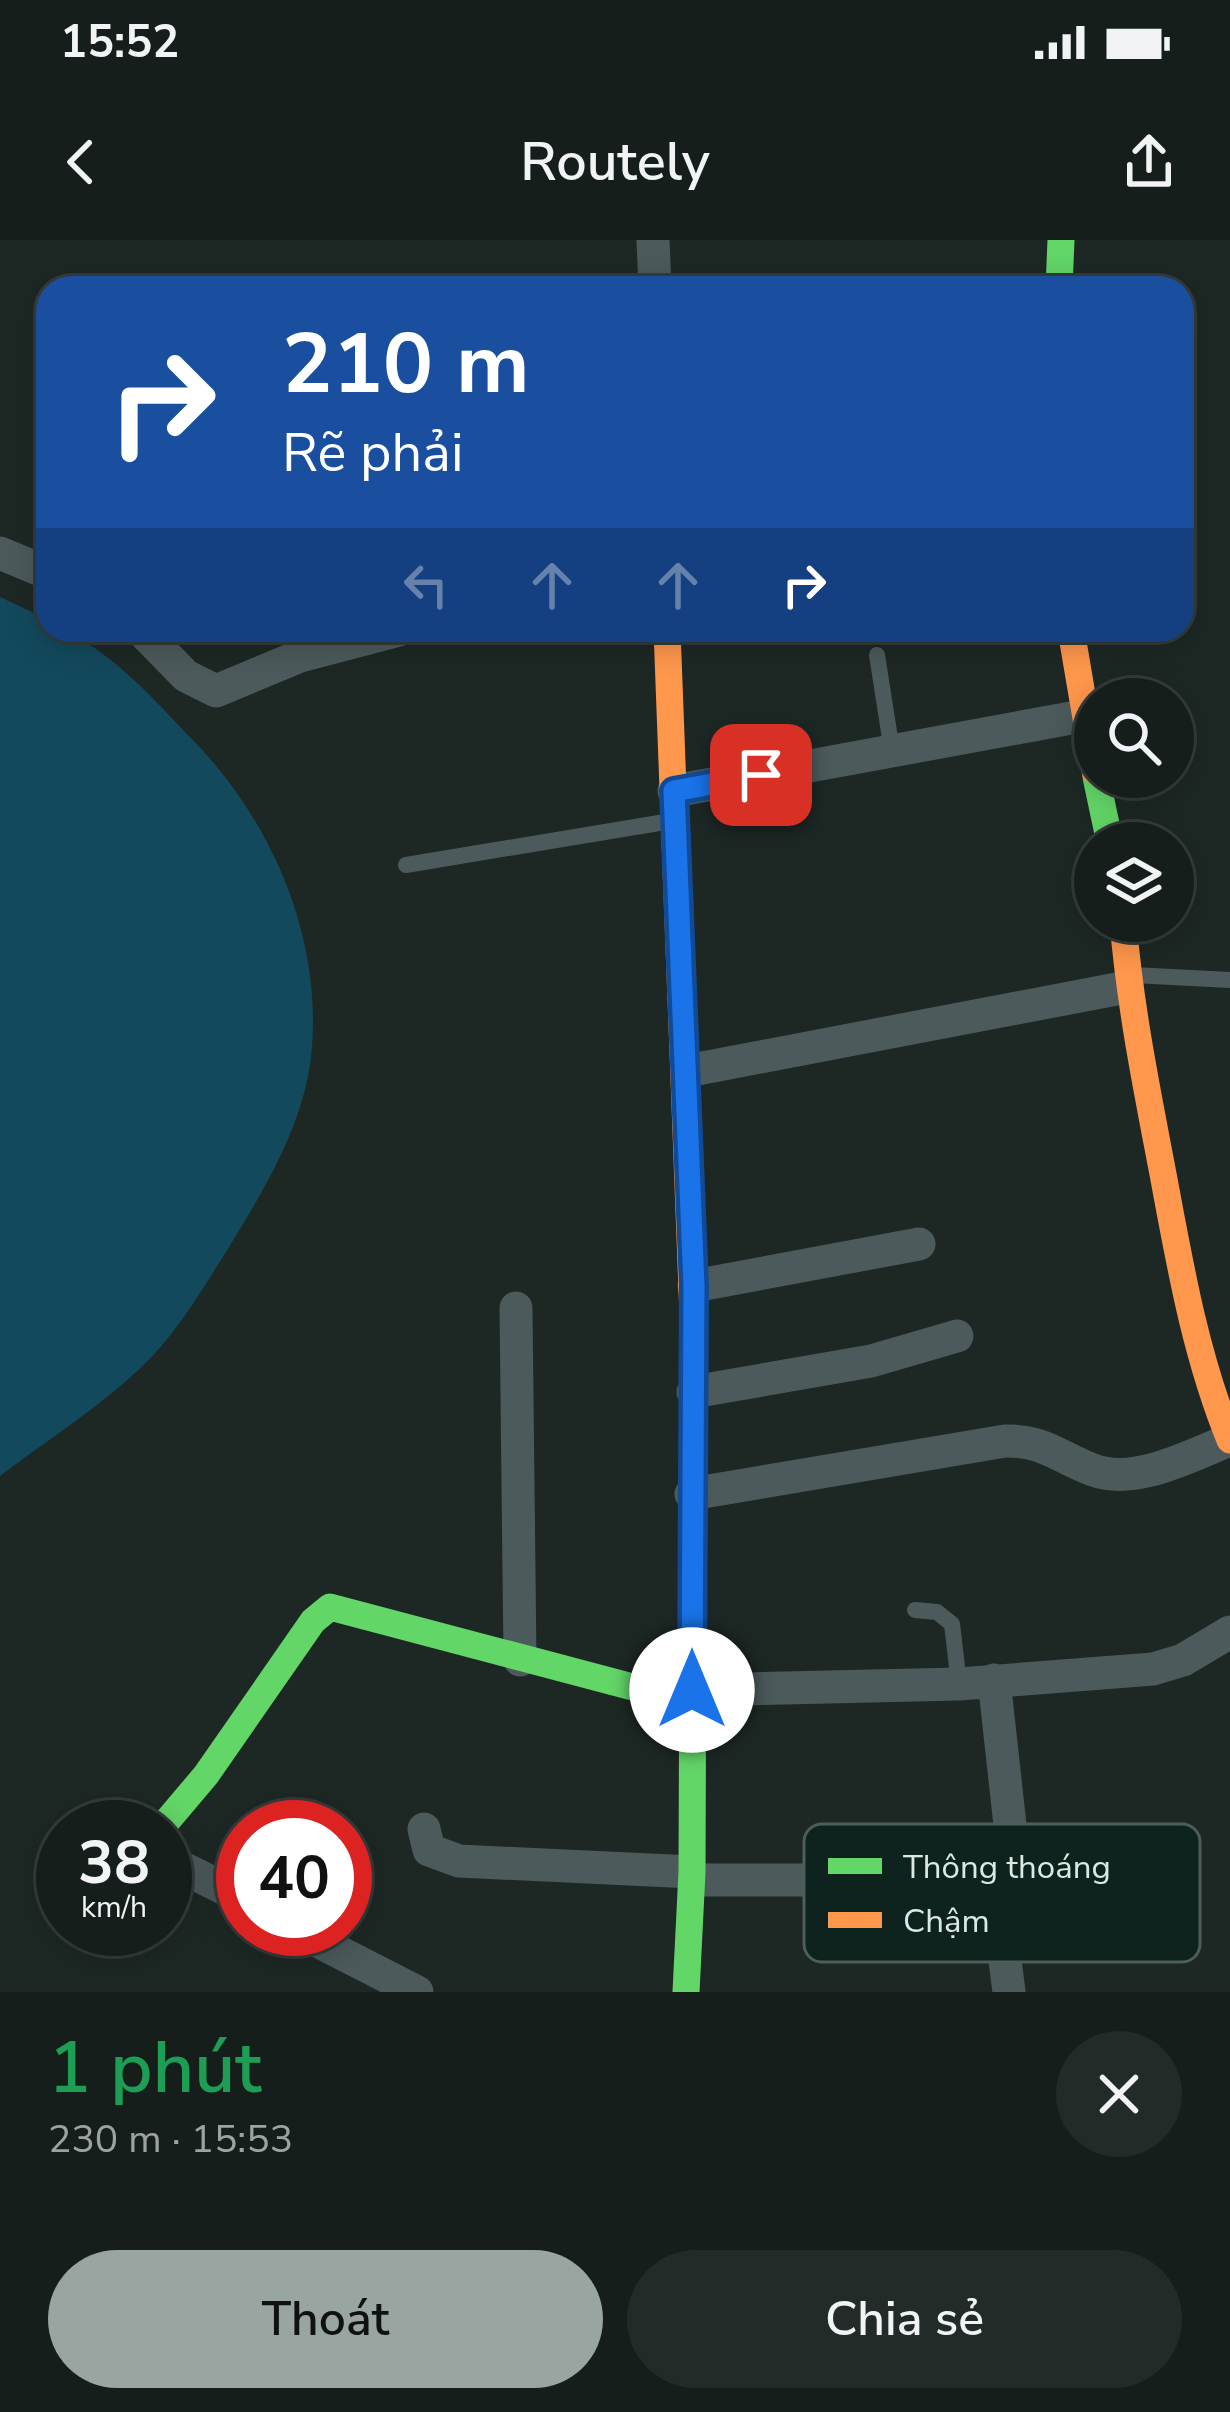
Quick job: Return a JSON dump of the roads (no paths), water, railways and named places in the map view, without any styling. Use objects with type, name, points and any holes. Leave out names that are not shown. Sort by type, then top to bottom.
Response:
[{"type":"street","points":[[653,240],[654,276]]},
{"type":"street","points":[[1060,276],[1061,240]]},
{"type":"street","points":[[0,554],[36,568]]},
{"type":"street","points":[[153,642],[202,687],[227,688],[300,656],[353,642]]},
{"type":"street","points":[[668,642],[694,1286],[692,1876],[686,1992]]},
{"type":"street","points":[[1073,642],[1077,678]]},
{"type":"street","points":[[675,805],[892,751],[1074,717]]},
{"type":"street","points":[[691,1494],[1006,1441],[1048,1445],[1094,1470],[1133,1474],[1230,1440],[1206,1382],[1191,1326],[1126,981],[1124,942]]},
{"type":"street","points":[[687,1071],[1126,981]]},
{"type":"street","points":[[694,1286],[919,1244]]},
{"type":"street","points":[[515,1308],[520,1660]]},
{"type":"street","points":[[693,1392],[871,1360],[957,1336]]},
{"type":"street","points":[[185,1800],[314,1621],[330,1607],[520,1660],[693,1696],[1153,1669],[1183,1660],[1230,1632]]},
{"type":"street","points":[[994,1681],[1010,1824]]},
{"type":"street","points":[[424,1829],[429,1850],[472,1863],[804,1877]]},
{"type":"street","points":[[347,1956],[417,1992]]},
{"type":"street","points":[[1006,1962],[1009,1992]]},
{"type":"lane","points":[[877,655],[892,751]]},
{"type":"lane","points":[[406,865],[675,805]]},
{"type":"lane","points":[[1126,981],[1230,980]]},
{"type":"lane","points":[[915,1610],[938,1612],[952,1624],[958,1684]]},
{"type":"water","points":[[0,597],[36,614],[36,642],[85,642],[105,655],[144,689],[219,770],[268,844],[286,884],[309,969],[313,1013],[307,1083],[291,1132],[255,1203],[195,1301],[139,1369],[0,1476]]}]
